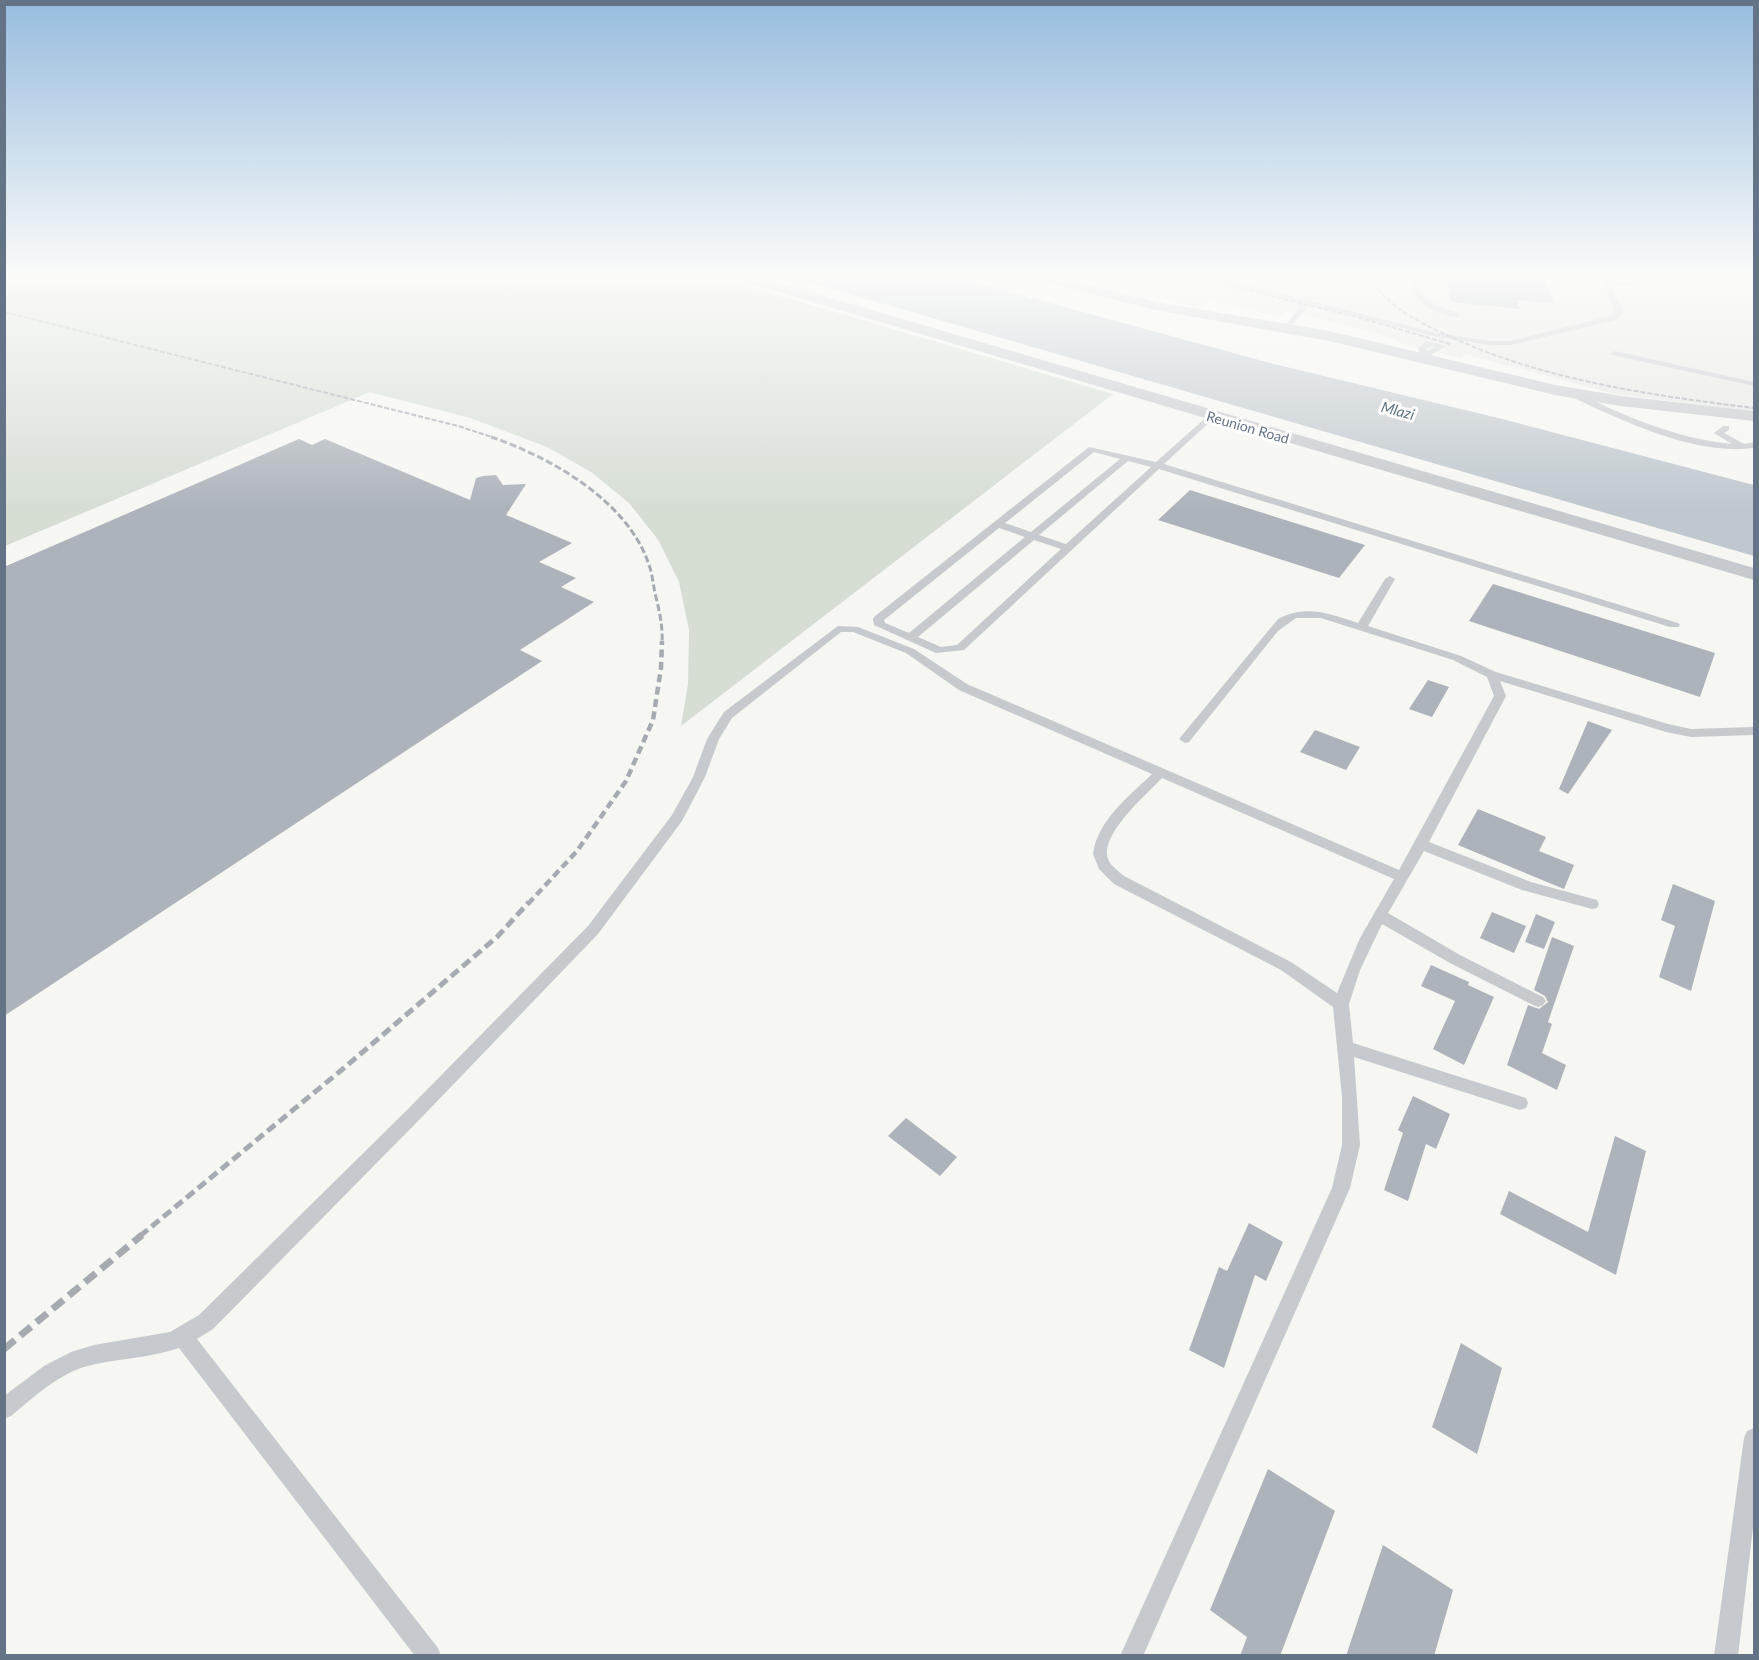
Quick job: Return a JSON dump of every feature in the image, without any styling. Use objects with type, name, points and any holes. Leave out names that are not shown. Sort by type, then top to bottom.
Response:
[{"type":"street","name":"Reunion Road","points":[[1004,354],[1755,574]]},
{"type":"street","points":[[1415,354],[1570,393],[1751,418]]},
{"type":"lane","points":[[1626,354],[1755,384]]},
{"type":"lane","points":[[1681,367],[1701,360]]},
{"type":"lane","points":[[1570,393],[1596,405],[1698,442],[1728,448],[1755,445]]},
{"type":"lane","points":[[1211,416],[1156,465],[960,648],[940,651],[880,625],[878,619],[1087,451],[1096,449],[1156,465],[1674,625]]},
{"type":"lane","points":[[1726,428],[1718,434],[1743,447]]},
{"type":"lane","points":[[910,638],[1127,457]]},
{"type":"lane","points":[[998,524],[1067,548]]},
{"type":"lane","points":[[1362,626],[1390,579]]},
{"type":"lane","points":[[1185,739],[1282,621],[1305,613],[1322,615],[1362,626],[1456,658],[1492,675],[1666,728],[1691,733],[1755,731]]},
{"type":"lane","points":[[4,1409],[40,1380],[81,1358],[127,1348],[161,1344],[183,1337],[206,1322],[414,1114],[593,930],[677,818],[699,777],[720,724],[728,715],[838,629],[845,627],[865,632],[910,651],[963,687],[1402,877]]},
{"type":"lane","points":[[1131,1656],[1341,1188],[1351,1145],[1350,1097],[1341,1004],[1352,967],[1379,915],[1458,780],[1500,696],[1492,675]]},
{"type":"lane","points":[[1161,772],[1107,831],[1100,843],[1100,857],[1108,870],[1119,880],[1286,966],[1341,1004]]},
{"type":"lane","points":[[1420,844],[1527,886],[1592,904]]},
{"type":"lane","points":[[1379,915],[1455,959],[1538,1001]]},
{"type":"lane","points":[[1345,1047],[1521,1103]]},
{"type":"lane","points":[[183,1337],[430,1656]]},
{"type":"lane","points":[[1726,1656],[1751,1489],[1755,1438]]},
{"type":"shaded area","points":[[5,354],[979,354],[1113,394],[681,726],[688,684],[689,630],[679,582],[659,541],[629,503],[591,472],[547,447],[470,418],[370,392],[5,546]]},
{"type":"shaded area","points":[[1446,354],[1465,354],[1461,358]]},
{"type":"shaded area","points":[[1467,354],[1754,354],[1754,411],[1614,394]]},
{"type":"water","name":"Mlazi","points":[[1058,354],[1239,354],[1498,418],[1754,485],[1754,556]]},
{"type":"building","points":[[299,439],[312,445],[325,439],[470,500],[476,478],[483,476],[496,475],[503,485],[526,484],[506,515],[572,543],[539,562],[576,578],[561,587],[594,602],[520,650],[542,661],[4,1016],[4,567]]},
{"type":"building","points":[[1190,490],[1365,545],[1339,578],[1158,520]]},
{"type":"building","points":[[1493,584],[1715,653],[1700,697],[1469,621]]},
{"type":"building","points":[[1428,680],[1449,687],[1432,717],[1409,709]]},
{"type":"building","points":[[1588,721],[1612,730],[1568,794],[1559,789]]},
{"type":"building","points":[[1315,730],[1360,747],[1346,770],[1300,752]]},
{"type":"building","points":[[1478,809],[1546,837],[1539,851],[1574,865],[1564,889],[1458,845]]},
{"type":"building","points":[[1673,884],[1715,901],[1691,991],[1659,977],[1675,926],[1661,920]]},
{"type":"building","points":[[1492,912],[1526,926],[1514,953],[1480,938]]},
{"type":"building","points":[[1536,914],[1555,922],[1544,949],[1525,942]]},
{"type":"building","points":[[1552,937],[1574,946],[1548,1022],[1552,1024],[1542,1053],[1566,1065],[1557,1090],[1507,1065],[1528,1005],[1539,1009],[1548,1002],[1545,996],[1534,990]]},
{"type":"building","points":[[1431,965],[1469,982],[1468,985],[1494,997],[1464,1065],[1433,1049],[1455,1001],[1421,986]]},
{"type":"building","points":[[1413,1096],[1450,1114],[1436,1149],[1426,1144],[1408,1201],[1384,1190],[1403,1133],[1398,1130]]},
{"type":"building","points":[[906,1118],[957,1157],[940,1176],[888,1136]]},
{"type":"building","points":[[1615,1136],[1646,1151],[1616,1275],[1500,1214],[1509,1191],[1588,1232]]},
{"type":"building","points":[[1249,1223],[1283,1242],[1266,1281],[1255,1275],[1224,1368],[1189,1350],[1219,1267],[1227,1271]]},
{"type":"building","points":[[1461,1343],[1502,1368],[1477,1454],[1432,1427]]},
{"type":"building","points":[[1268,1469],[1335,1511],[1280,1656],[1240,1656],[1247,1637],[1210,1610]]},
{"type":"building","points":[[1383,1545],[1453,1590],[1434,1656],[1346,1656]]},
{"type":"railway","points":[[173,354],[458,426],[495,438]]},
{"type":"railway","points":[[1494,354],[1557,374],[1596,383],[1635,391],[1754,408]]},
{"type":"railway","points":[[491,437],[537,456],[561,469],[604,500],[622,519],[637,540],[649,566],[660,618],[662,641]]},
{"type":"railway","points":[[528,904],[577,851],[626,781],[653,720],[661,668],[662,641]]},
{"type":"railway","points":[[140,1236],[344,1068],[497,937],[529,902]]},
{"type":"railway","points":[[4,1349],[142,1235]]}]
